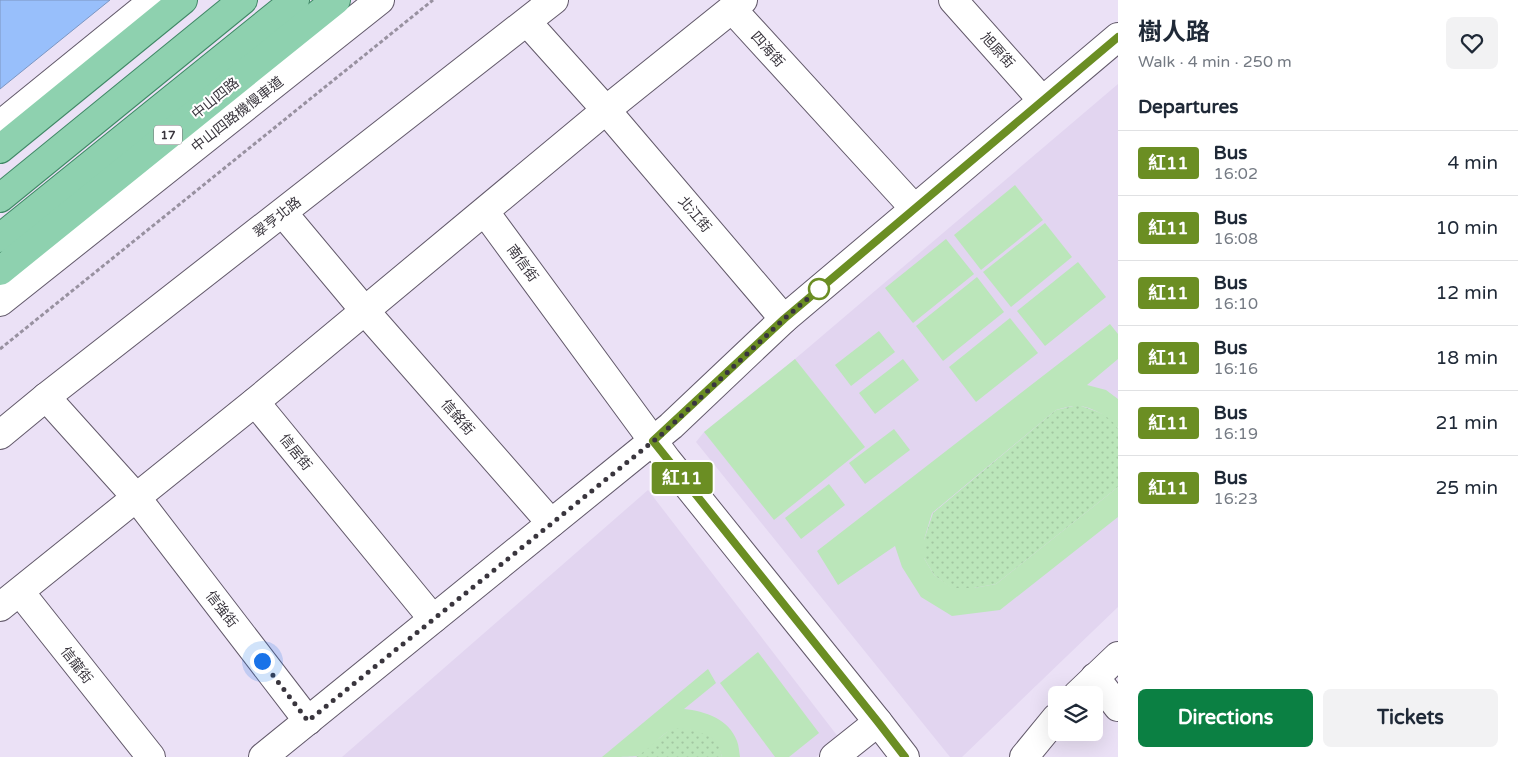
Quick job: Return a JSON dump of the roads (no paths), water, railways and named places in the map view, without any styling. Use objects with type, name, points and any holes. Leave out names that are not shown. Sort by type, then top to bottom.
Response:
[{"type":"main road","points":[[0,149],[183,0]]},
{"type":"main road","points":[[0,198],[243,0]]},
{"type":"main road","name":"中山四路","points":[[0,238],[295,0]]},
{"type":"main road","name":"中山四路","points":[[0,271],[336,0]]},
{"type":"street","points":[[0,125],[154,0]]},
{"type":"street","name":"中山四路機慢車道","points":[[0,302],[380,0]]},
{"type":"street","name":"翠亨北路","points":[[0,435],[554,0]]},
{"type":"street","name":"旭原街","points":[[953,0],[1042,100]]},
{"type":"street","name":"四海街","points":[[606,110],[738,4],[914,208]]},
{"type":"street","name":"北江街","points":[[527,22],[606,110],[784,319]]},
{"type":"street","points":[[263,757],[653,441],[784,319],[1118,37]]},
{"type":"street","points":[[10,600],[255,402],[606,110]]},
{"type":"street","name":"南信街","points":[[485,212],[653,441],[905,757]]},
{"type":"street","name":"信銘街","points":[[283,213],[365,311],[552,523]]},
{"type":"street","name":"信強街","points":[[46,397],[136,498],[308,721]]},
{"type":"street","name":"信居街","points":[[255,402],[433,619]]},
{"type":"street","name":"信龍街","points":[[10,600],[151,757]]},
{"type":"street","points":[[1086,686],[1118,656]]},
{"type":"street","points":[[1103,697],[1118,707]]},
{"type":"street","points":[[834,757],[878,722]]},
{"type":"street","points":[[1024,757],[1048,728]]},
{"type":"water","points":[[0,0],[110,0],[0,89]]}]
